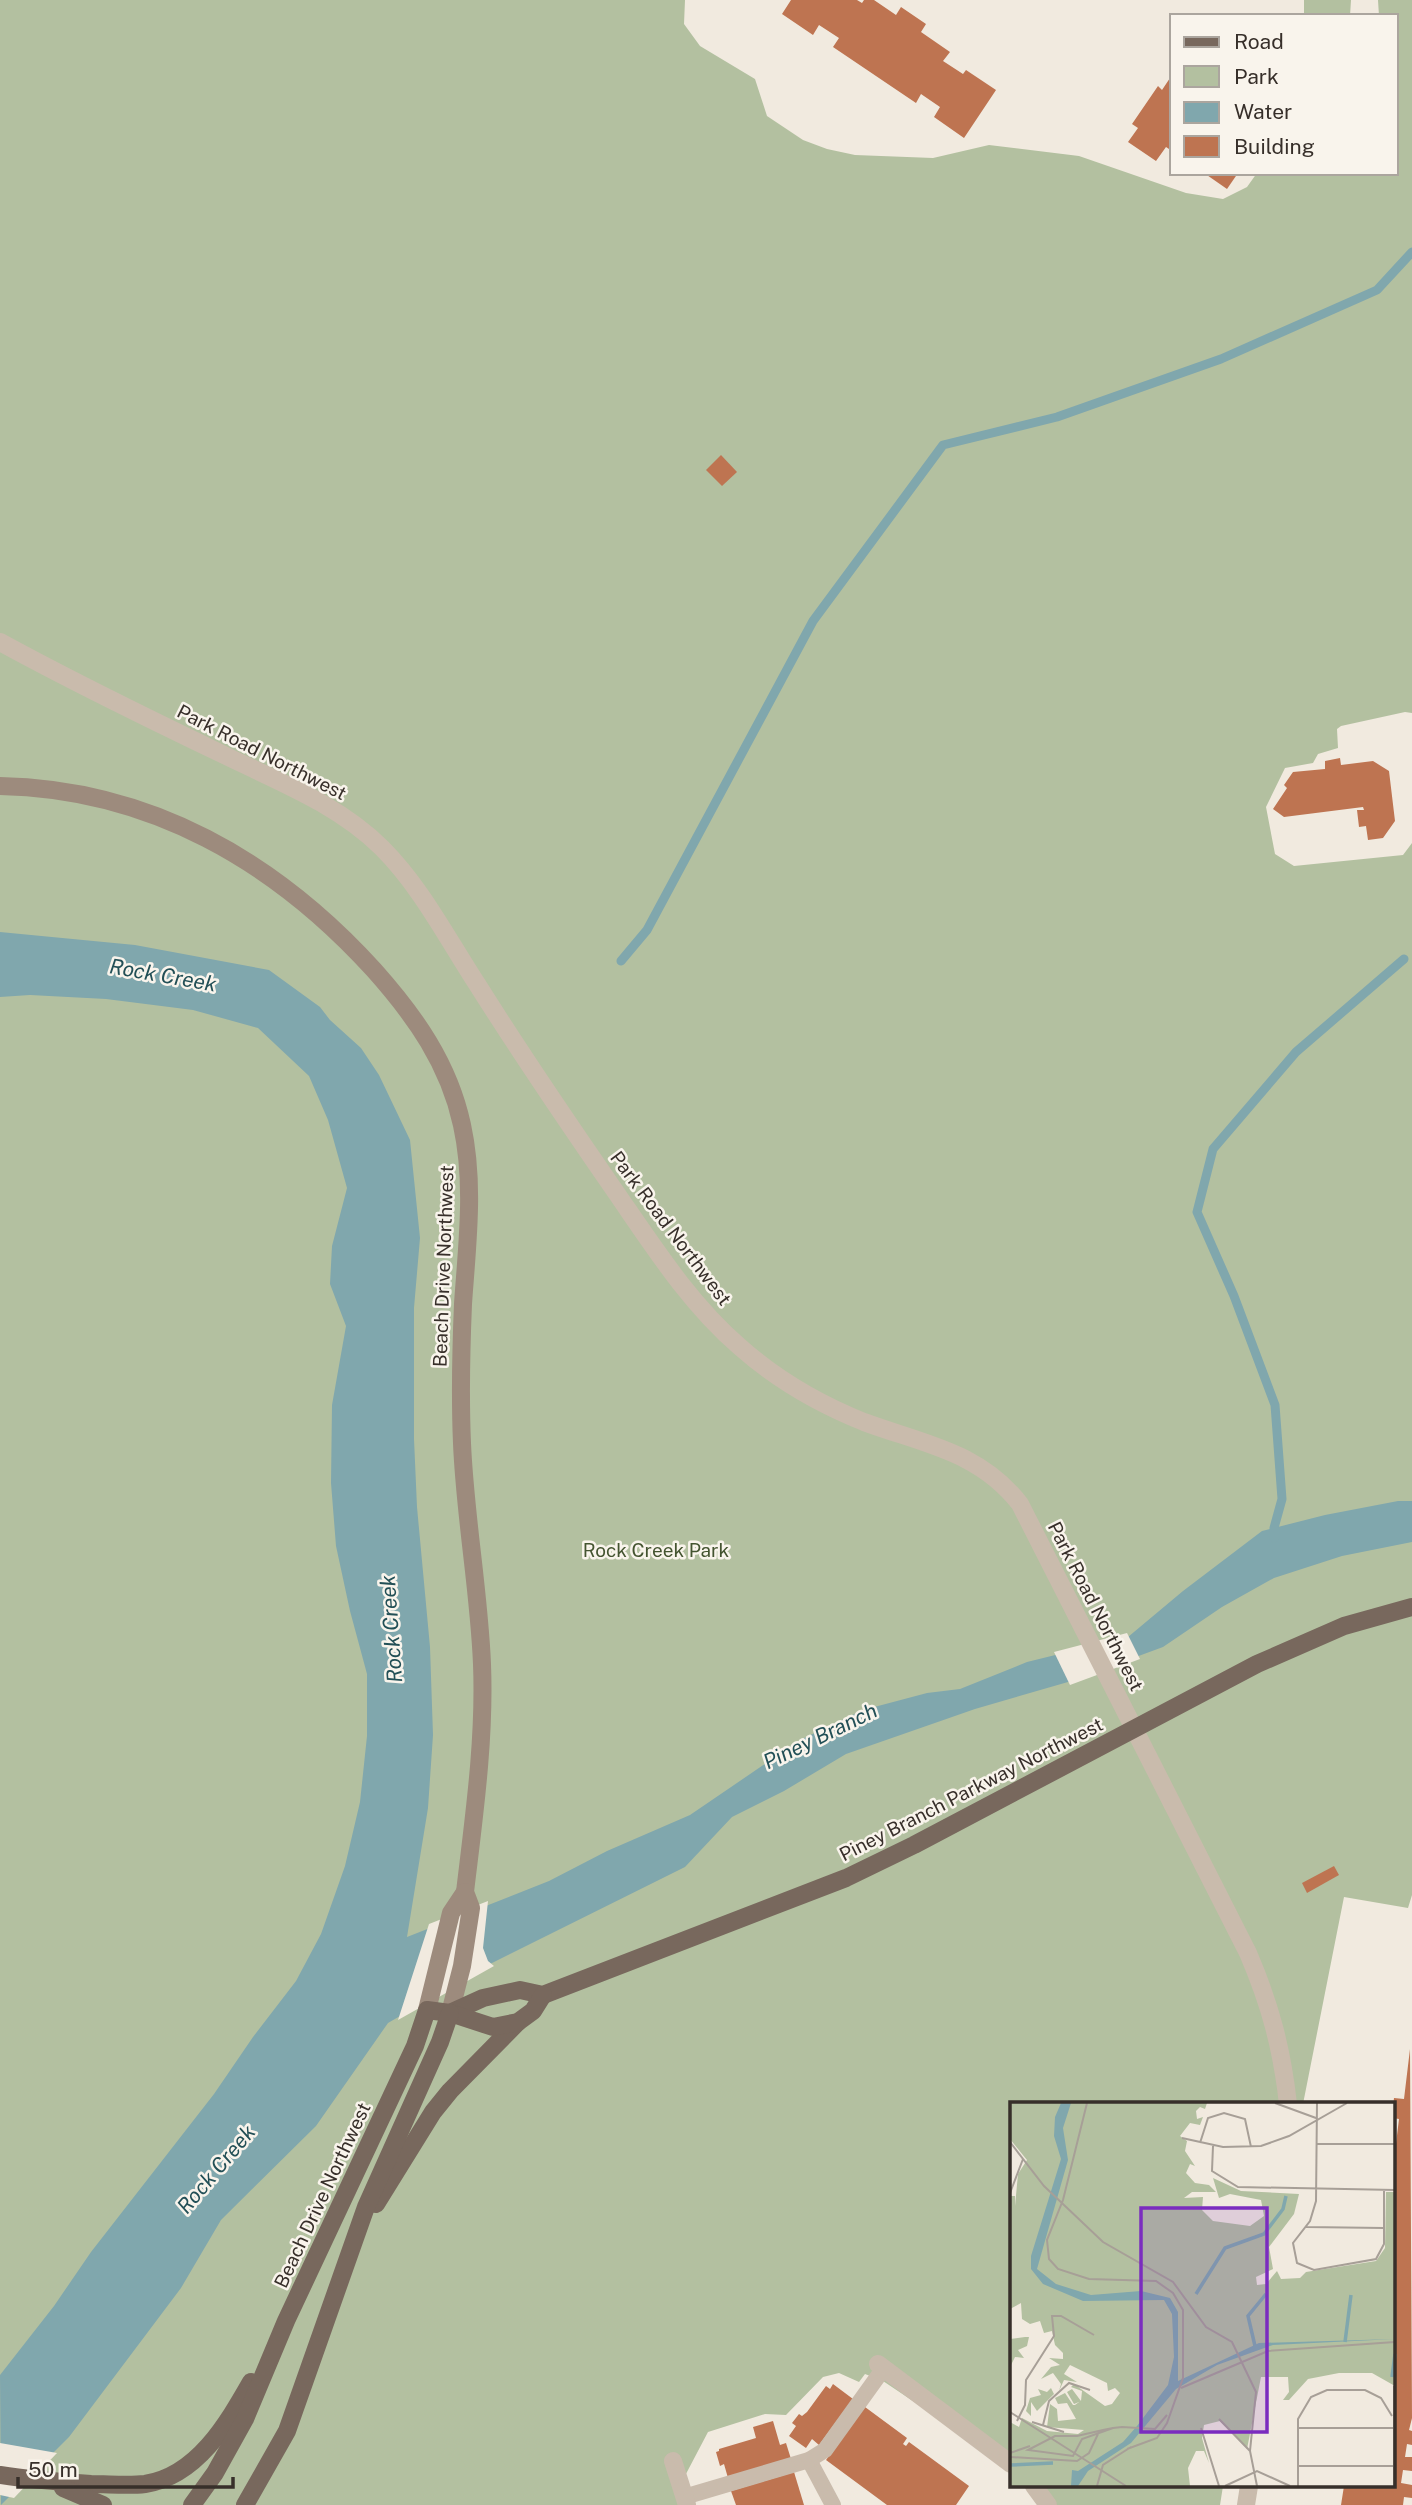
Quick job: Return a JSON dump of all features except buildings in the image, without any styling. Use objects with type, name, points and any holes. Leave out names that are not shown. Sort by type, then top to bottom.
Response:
[{"type":"main road","name":"Beach Drive Northwest","points":[[0,786],[66,791],[114,801],[165,818],[232,851],[288,890],[361,956],[413,1018],[448,1076],[462,1124],[468,1177],[461,1420],[466,1505],[482,1667],[479,1768],[465,1892],[471,1908],[457,1989],[440,2042],[381,2168],[287,2431],[246,2505]]},
{"type":"main road","name":"Piney Branch Parkway Northwest","points":[[450,2013],[483,1998],[520,1990],[544,1995],[819,1890],[1265,1660],[1344,1626],[1412,1607]]},
{"type":"main road","name":"Beach Drive Northwest","points":[[192,2505],[215,2473],[245,2419],[286,2321],[415,2046],[428,2007],[451,1913],[465,1892]]},
{"type":"main road","name":"Piney Branch Parkway Northwest","points":[[351,2246],[433,2112],[518,2022],[533,2011],[544,1995]]},
{"type":"main road","points":[[428,2007],[493,2027],[518,2022]]},
{"type":"main road","points":[[0,2475],[39,2481],[118,2485],[144,2484],[169,2477],[197,2458],[222,2428],[286,2321]]},
{"type":"main road","points":[[39,2481],[71,2505]]},
{"type":"main road","points":[[39,2481],[76,2492],[103,2505]]},
{"type":"street","name":"Park Road Northwest","points":[[0,642],[317,800],[376,842],[397,863],[420,894],[529,1065],[655,1249],[717,1325],[769,1371],[800,1390],[862,1421],[973,1462],[995,1476],[1020,1504],[1231,1915],[1274,2020],[1283,2060],[1288,2102]]},
{"type":"street","points":[[881,2366],[1010,2462]]},
{"type":"street","points":[[673,2462],[685,2501]]},
{"type":"street","points":[[1035,2488],[1048,2505]]},
{"type":"lane","points":[[685,2501],[809,2460],[825,2449],[881,2366]]},
{"type":"lane","points":[[809,2460],[832,2505]]},
{"type":"green space","name":"Rock Creek Park","points":[[0,0],[685,0],[684,24],[700,46],[755,79],[767,116],[803,140],[827,149],[855,155],[933,158],[989,145],[1079,156],[1186,193],[1223,199],[1247,187],[1256,175],[1398,175],[1398,14],[1379,14],[1378,0],[1412,0],[1412,713],[1405,712],[1341,726],[1337,729],[1338,748],[1318,754],[1313,763],[1285,768],[1266,807],[1275,854],[1294,866],[1403,855],[1412,843],[1412,1895],[1408,1908],[1344,1897],[1303,2102],[1010,2102],[1010,2470],[1001,2460],[883,2381],[865,2374],[859,2382],[839,2373],[823,2377],[786,2415],[765,2414],[708,2432],[677,2491],[678,2505],[0,2505]]},
{"type":"green space","points":[[1304,0],[1351,0],[1350,14],[1304,14]]},
{"type":"green space","points":[[1026,2488],[1223,2488],[1220,2505],[1040,2505]]},
{"type":"water","points":[[0,932],[135,945],[269,970],[320,1007],[330,1020],[361,1048],[379,1075],[410,1140],[420,1238],[414,1308],[414,1439],[417,1507],[430,1647],[433,1735],[428,1808],[407,1937],[549,1881],[607,1851],[690,1815],[800,1740],[863,1710],[927,1693],[960,1689],[1027,1662],[1128,1637],[1262,1531],[1325,1515],[1398,1501],[1412,1501],[1412,1542],[1342,1556],[1274,1578],[1222,1607],[1163,1647],[1068,1682],[975,1709],[846,1754],[784,1791],[732,1817],[685,1867],[490,1964],[388,2023],[316,2126],[221,2220],[181,2288],[69,2437],[1,2505],[0,2375],[54,2306],[91,2252],[214,2094],[296,1981],[321,1934],[345,1866],[360,1802],[367,1736],[367,1674],[336,1546],[331,1483],[332,1405],[346,1326],[330,1284],[332,1246],[347,1188],[328,1120],[309,1076],[258,1028],[193,1010],[106,999],[30,995],[0,997]]},
{"type":"pier","points":[[1127,1633],[1140,1659],[1070,1685],[1054,1652]]},
{"type":"pier","points":[[488,1901],[483,1948],[488,1961],[494,1966],[398,2020],[429,1924]]},
{"type":"pier","points":[[0,2443],[57,2453],[14,2498],[0,2495]]},
{"type":"waterway","points":[[621,961],[647,930],[813,621],[943,445],[1057,417],[1221,359],[1377,290],[1412,252]]},
{"type":"waterway","points":[[1274,1538],[1282,1499],[1275,1405],[1234,1296],[1197,1212],[1213,1149],[1296,1052],[1404,959]]},
{"type":"water label","name":"Rock Creek","points":[[163,975]]},
{"type":"water label","name":"Rock Creek","points":[[391,1629]]},
{"type":"water label","name":"Piney Branch","points":[[820,1736]]},
{"type":"water label","name":"Rock Creek","points":[[216,2169]]}]
